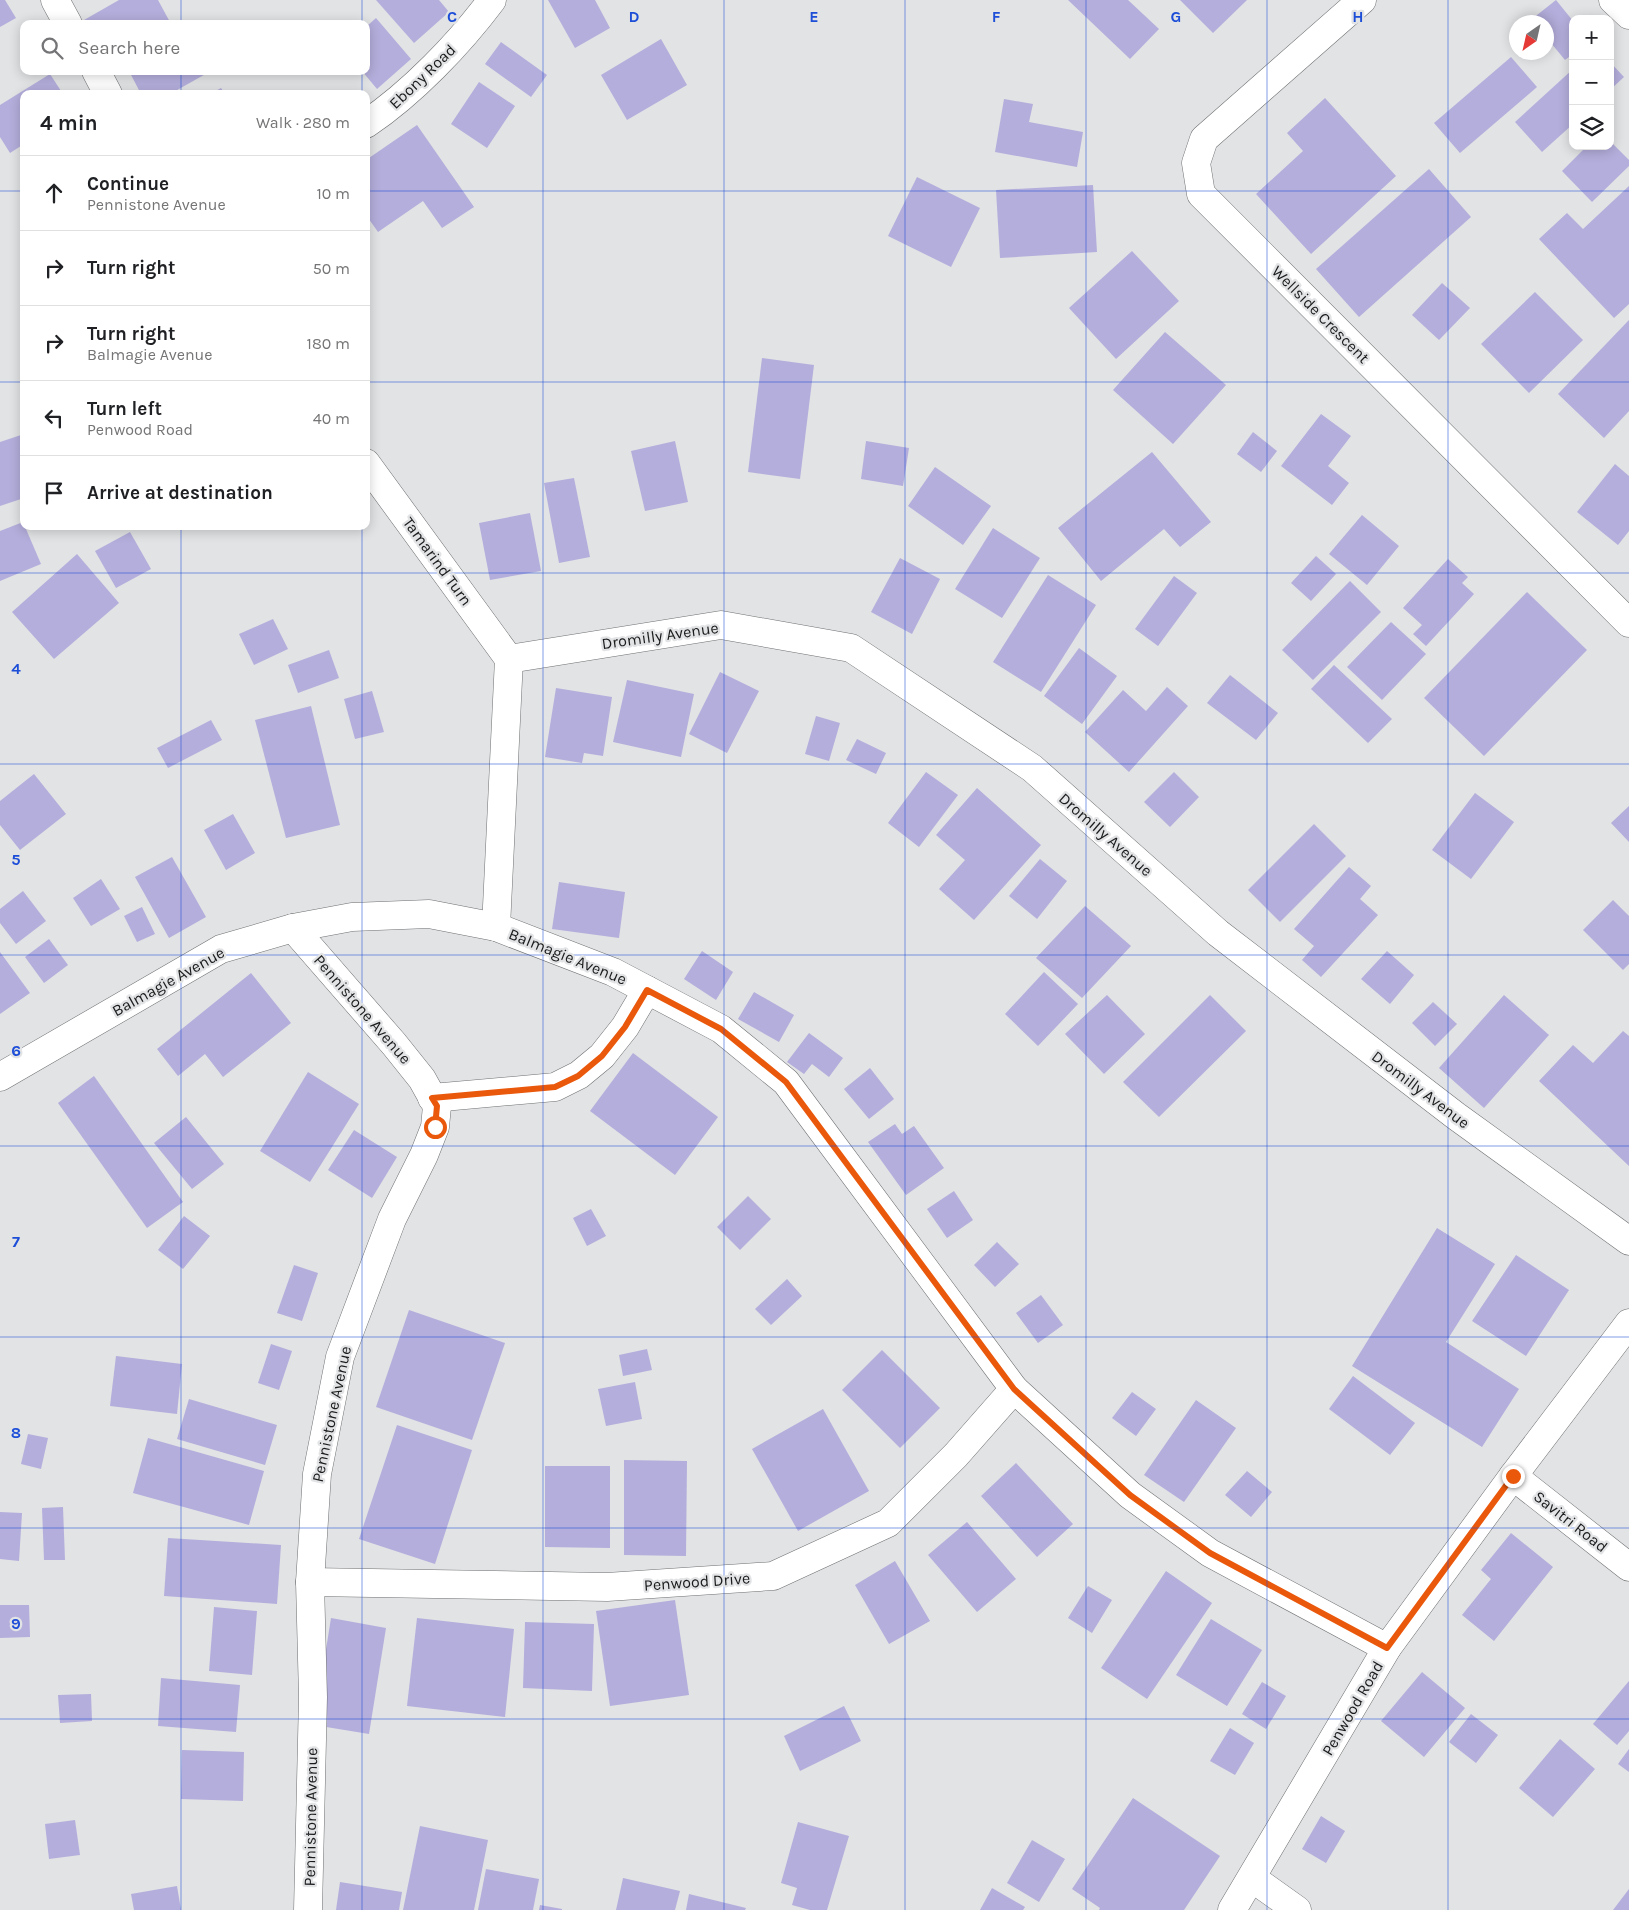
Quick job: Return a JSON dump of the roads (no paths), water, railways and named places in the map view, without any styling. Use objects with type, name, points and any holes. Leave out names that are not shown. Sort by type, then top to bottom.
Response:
[{"type":"street","points":[[55,0],[66,20]]},
{"type":"street","name":"Ebony Road","points":[[370,121],[389,108],[463,36],[492,0]]},
{"type":"street","name":"Wellside Crescent","points":[[1362,0],[1204,139],[1196,163],[1201,194],[1629,623]]},
{"type":"street","points":[[1613,0],[1629,15]]},
{"type":"street","points":[[98,75],[106,90]]},
{"type":"street","name":"Tamarind Turn","points":[[370,468],[509,659]]},
{"type":"street","name":"Dromilly Avenue","points":[[509,659],[721,625],[852,648],[1032,768],[1218,933],[1456,1116],[1629,1241]]},
{"type":"street","points":[[496,927],[509,659]]},
{"type":"street","name":"Balmagie Avenue","points":[[0,1077],[221,949],[293,928],[352,918],[429,914],[496,927],[613,972],[721,1029],[786,1082],[1014,1389],[1130,1495],[1210,1553],[1387,1648]]},
{"type":"street","name":"Pennistone Avenue","points":[[293,928],[394,1044],[422,1079],[437,1106],[435,1127],[424,1155],[392,1219],[340,1357],[317,1474],[310,1582],[313,1697],[308,1910]]},
{"type":"street","points":[[432,1098],[555,1087],[578,1076],[608,1049],[625,1027],[647,990]]},
{"type":"street","name":"Penwood Road","points":[[1232,1910],[1387,1648],[1629,1322]]},
{"type":"street","name":"Penwood Drive","points":[[310,1582],[607,1587],[773,1576],[888,1524],[956,1455],[1014,1389]]},
{"type":"street","name":"Savitri Road","points":[[1513,1476],[1629,1567]]},
{"type":"street","points":[[1252,1878],[1297,1910]]}]
